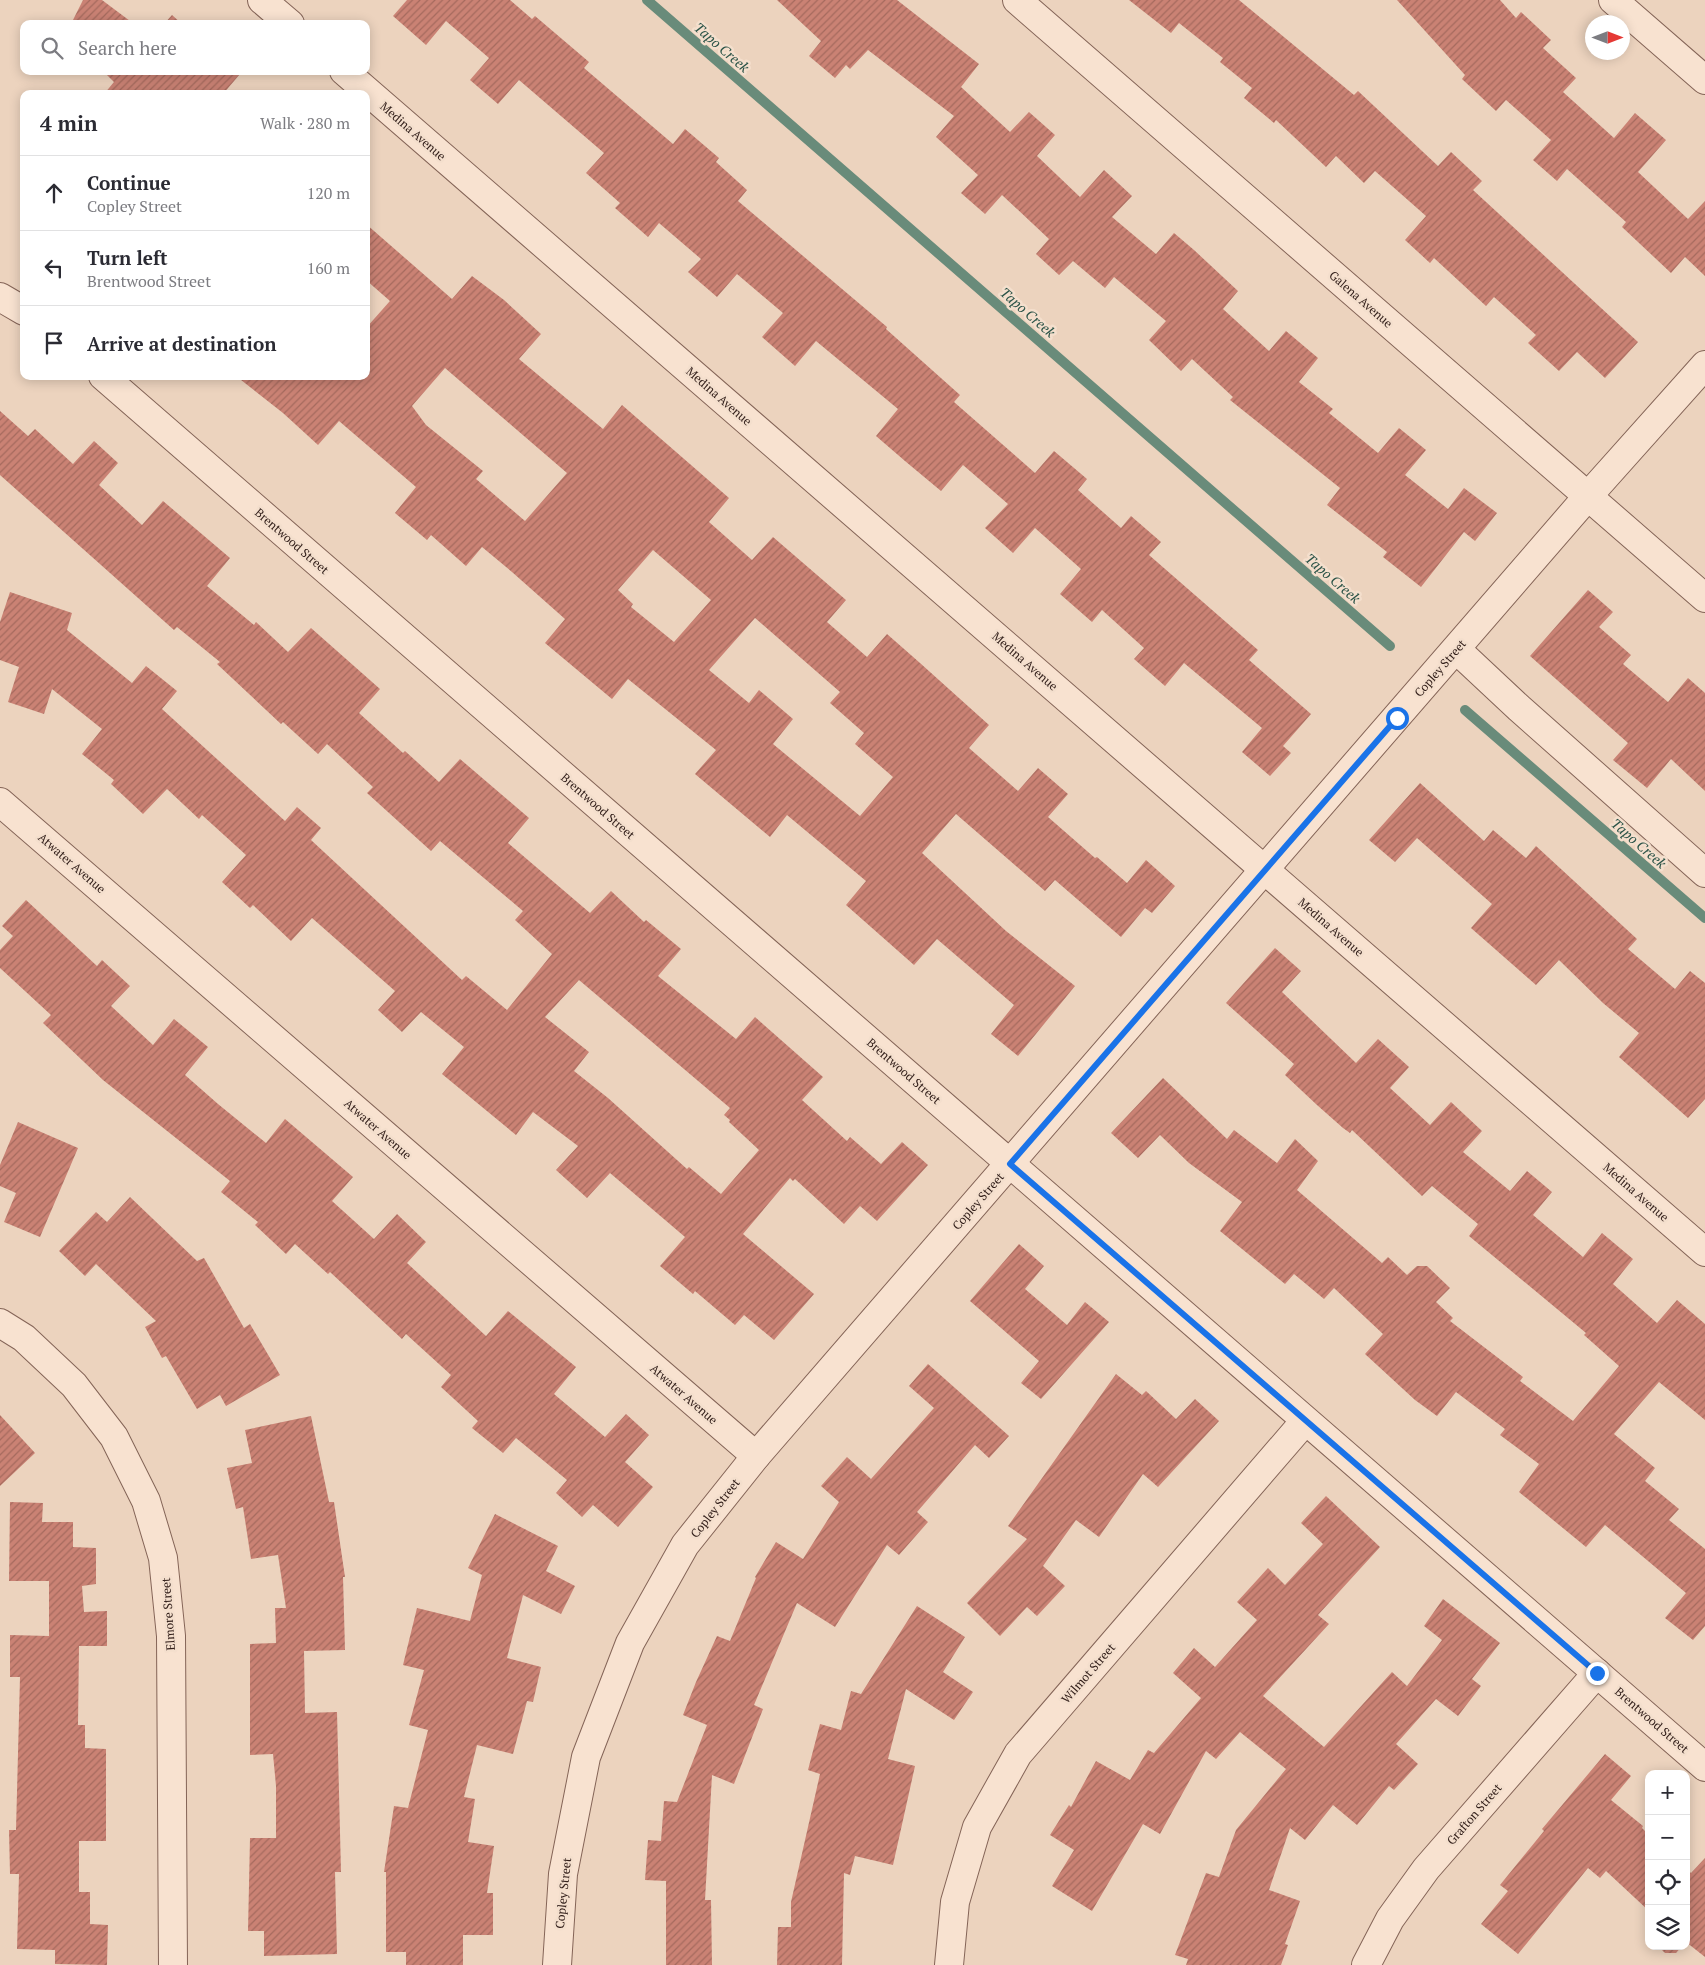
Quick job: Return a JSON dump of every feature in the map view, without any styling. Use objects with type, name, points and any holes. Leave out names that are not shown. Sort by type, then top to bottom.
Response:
[{"type":"street","points":[[262,0],[285,20]]},
{"type":"street","name":"Galena Avenue","points":[[1017,0],[1705,598]]},
{"type":"street","points":[[1613,0],[1705,80]]},
{"type":"street","name":"Medina Avenue","points":[[349,75],[366,90]]},
{"type":"street","name":"Medina Avenue","points":[[370,94],[1705,1252]]},
{"type":"street","points":[[0,297],[20,309]]},
{"type":"street","name":"Copley Street","points":[[557,1965],[563,1874],[586,1757],[630,1643],[686,1545],[756,1456],[1457,650],[1588,496],[1705,365]]},
{"type":"street","name":"Brentwood Street","points":[[107,380],[1705,1767]]},
{"type":"street","points":[[1457,650],[1519,708],[1705,873]]},
{"type":"street","name":"Atwater Avenue","points":[[0,802],[756,1456]]},
{"type":"street","name":"Elmore Street","points":[[0,1322],[24,1338],[74,1385],[114,1437],[146,1501],[163,1558],[171,1636],[173,1965]]},
{"type":"street","name":"Wilmot Street","points":[[949,1965],[955,1902],[977,1827],[1018,1754],[1305,1421]]},
{"type":"street","name":"Grafton Street","points":[[1366,1965],[1390,1919],[1426,1869],[1597,1673]]},
{"type":"building","points":[[83,0],[102,0],[129,20],[73,20]]},
{"type":"building","points":[[407,0],[510,0],[532,19],[535,16],[589,62],[584,68],[673,144],[685,129],[719,158],[716,162],[747,190],[738,201],[887,327],[886,329],[960,395],[954,402],[1035,473],[1054,451],[1087,479],[1078,490],[1121,528],[1131,516],[1161,542],[1149,555],[1258,650],[1249,660],[1311,714],[1283,746],[1291,753],[1270,776],[1242,752],[1262,728],[1184,663],[1165,686],[1134,659],[1144,648],[1102,610],[1092,622],[1060,594],[1081,569],[1035,528],[1013,553],[985,528],[1008,504],[963,465],[941,491],[905,461],[876,436],[898,409],[816,341],[795,366],[762,337],[783,313],[737,274],[717,297],[688,272],[701,259],[659,223],[648,237],[615,208],[620,203],[586,173],[604,153],[519,80],[498,104],[470,80],[489,58],[446,21],[426,45],[393,16]]},
{"type":"building","points":[[777,0],[897,0],[979,64],[961,87],[1010,132],[1029,112],[1055,135],[1037,156],[1080,197],[1104,170],[1132,196],[1112,217],[1156,254],[1174,233],[1194,250],[1238,291],[1223,309],[1269,351],[1286,331],[1318,358],[1299,382],[1333,409],[1329,413],[1378,453],[1399,428],[1426,450],[1405,475],[1448,509],[1464,488],[1497,513],[1475,541],[1464,532],[1421,587],[1383,557],[1387,552],[1327,505],[1340,488],[1230,400],[1233,397],[1192,359],[1181,371],[1149,340],[1166,321],[1114,277],[1105,288],[1073,261],[1059,275],[1036,254],[1049,239],[1002,195],[985,214],[961,193],[978,175],[936,137],[954,116],[868,50],[850,69],[846,65],[835,78],[809,56],[821,41]]},
{"type":"building","points":[[1129,0],[1239,0],[1354,95],[1358,91],[1438,166],[1451,152],[1482,181],[1473,190],[1638,342],[1605,378],[1577,352],[1559,371],[1528,343],[1536,335],[1494,297],[1486,306],[1434,258],[1430,263],[1405,240],[1426,216],[1375,171],[1364,183],[1336,156],[1326,167],[1276,120],[1274,123],[1244,98],[1252,88],[1220,62],[1223,58],[1179,23],[1171,33]]},
{"type":"building","points":[[1397,0],[1500,0],[1516,18],[1521,12],[1551,40],[1543,48],[1576,78],[1563,92],[1614,138],[1635,113],[1666,140],[1638,172],[1688,219],[1705,201],[1705,276],[1685,257],[1671,273],[1622,227],[1626,222],[1567,169],[1557,181],[1533,160],[1551,140],[1506,100],[1496,111],[1462,79],[1465,75]]},
{"type":"building","points":[[172,15],[178,20],[168,20]]},
{"type":"building","points":[[107,75],[239,75],[226,90],[107,90],[114,82]]},
{"type":"building","points":[[370,227],[452,299],[472,276],[504,300],[541,334],[519,359],[603,429],[622,405],[729,498],[709,522],[752,560],[773,537],[846,600],[827,622],[867,657],[887,634],[989,725],[969,748],[1018,791],[1038,768],[1068,794],[1048,817],[1095,858],[1097,857],[1127,883],[1146,860],[1175,886],[1152,913],[1145,908],[1121,937],[1055,880],[1045,891],[956,814],[922,853],[1006,931],[1075,986],[1018,1056],[991,1034],[1014,1005],[937,939],[914,965],[846,905],[866,881],[787,815],[770,837],[695,774],[716,750],[628,679],[612,699],[545,643],[565,619],[512,572],[482,547],[466,566],[431,535],[427,540],[395,513],[416,487],[339,421],[318,445],[283,413],[241,380],[370,380],[370,324],[390,301],[370,284]],"holes":[[[445,368],[567,473],[525,521],[476,479],[483,471],[426,425],[412,406]],[[653,550],[711,600],[674,642],[631,607],[633,604],[618,590]],[[755,618],[840,692],[830,703],[864,733],[855,744],[893,777],[860,816],[773,744],[793,719],[759,690],[749,703],[709,670]]]},
{"type":"building","points":[[0,411],[28,436],[35,429],[73,464],[94,441],[118,463],[99,485],[142,525],[163,501],[230,558],[207,586],[254,625],[256,622],[288,652],[311,628],[380,689],[359,713],[403,753],[405,751],[439,782],[460,759],[529,818],[508,843],[590,913],[611,891],[644,922],[646,920],[681,949],[658,976],[736,1039],[755,1017],[823,1077],[802,1100],[847,1141],[850,1137],[881,1164],[902,1142],[928,1165],[877,1221],[860,1206],[844,1224],[795,1179],[793,1181],[790,1178],[743,1234],[814,1294],[774,1340],[744,1315],[735,1325],[695,1291],[693,1294],[660,1266],[685,1237],[610,1173],[587,1198],[556,1170],[578,1146],[533,1112],[516,1135],[442,1074],[464,1047],[421,1012],[402,1032],[378,1010],[395,991],[312,918],[291,941],[253,905],[250,908],[222,882],[246,855],[202,815],[199,819],[167,789],[143,814],[111,784],[114,780],[82,754],[102,729],[52,689],[44,714],[8,702],[19,667],[0,660],[0,622],[10,592],[72,613],[67,630],[132,683],[146,666],[177,691],[162,709],[285,821],[297,807],[321,828],[311,840],[462,980],[466,976],[507,1010],[552,954],[515,920],[523,911],[440,841],[431,851],[367,793],[373,787],[327,744],[318,754],[283,722],[281,724],[217,664],[220,662],[177,627],[174,630],[0,475]],"holes":[[[579,980],[730,1108],[724,1115],[759,1150],[721,1194],[689,1167],[687,1169],[608,1098],[574,1071],[589,1052],[545,1017]]]},
{"type":"building","points":[[1588,590],[1613,612],[1599,627],[1631,655],[1623,664],[1668,702],[1688,678],[1705,693],[1705,791],[1671,759],[1647,788],[1613,760],[1628,743],[1530,656]]},
{"type":"building","points":[[1420,783],[1484,841],[1493,830],[1526,858],[1536,846],[1637,939],[1628,949],[1675,989],[1690,971],[1705,983],[1705,1099],[1688,1118],[1619,1057],[1639,1033],[1603,1003],[1559,960],[1536,985],[1471,928],[1492,904],[1417,838],[1395,862],[1369,840]]},
{"type":"building","points":[[26,900],[97,966],[102,960],[130,986],[111,1006],[153,1045],[174,1019],[208,1047],[185,1075],[218,1104],[266,1143],[285,1119],[353,1177],[332,1201],[374,1239],[397,1214],[426,1242],[407,1263],[486,1336],[508,1311],[576,1367],[554,1394],[605,1437],[626,1414],[649,1435],[625,1462],[653,1487],[618,1527],[593,1505],[582,1517],[556,1493],[567,1480],[516,1438],[503,1453],[472,1428],[478,1421],[441,1387],[451,1375],[406,1334],[402,1339],[330,1272],[328,1274],[295,1244],[286,1254],[255,1225],[258,1222],[221,1192],[230,1181],[103,1080],[43,1023],[51,1015],[0,968],[0,950],[13,936],[2,926]]},
{"type":"building","points":[[1275,948],[1301,971],[1282,992],[1356,1063],[1378,1039],[1409,1067],[1390,1088],[1430,1125],[1451,1102],[1482,1131],[1463,1152],[1510,1191],[1527,1171],[1552,1192],[1533,1215],[1583,1257],[1602,1233],[1633,1259],[1613,1284],[1657,1323],[1677,1300],[1705,1324],[1705,1420],[1659,1382],[1614,1434],[1655,1468],[1645,1481],[1679,1509],[1669,1520],[1705,1549],[1705,1626],[1693,1640],[1665,1618],[1686,1593],[1605,1525],[1586,1547],[1519,1492],[1539,1464],[1500,1435],[1505,1429],[1456,1392],[1437,1416],[1415,1400],[1365,1354],[1383,1334],[1334,1288],[1324,1299],[1294,1274],[1285,1284],[1220,1231],[1242,1202],[1189,1163],[1160,1135],[1138,1158],[1111,1133],[1163,1078],[1227,1139],[1234,1130],[1277,1163],[1295,1139],[1318,1161],[1297,1190],[1382,1263],[1388,1257],[1407,1275],[1417,1266],[1427,1266],[1450,1288],[1436,1302],[1453,1318],[1450,1321],[1523,1377],[1520,1381],[1573,1421],[1619,1366],[1584,1335],[1586,1333],[1469,1236],[1478,1224],[1432,1186],[1422,1196],[1352,1130],[1350,1133],[1317,1105],[1285,1075],[1294,1064],[1226,1003]]},
{"type":"building","points":[[18,1122],[78,1148],[40,1237],[4,1222],[16,1193],[0,1186],[0,1165]]},
{"type":"building","points":[[130,1197],[197,1261],[204,1258],[244,1328],[250,1324],[280,1375],[226,1406],[220,1395],[197,1409],[166,1356],[162,1358],[145,1327],[156,1321],[96,1264],[85,1276],[59,1251],[96,1212],[107,1222]]},
{"type":"building","points":[[1019,1244],[1044,1266],[1025,1289],[1067,1325],[1085,1302],[1109,1322],[1041,1399],[1021,1383],[1039,1361],[970,1301]]},
{"type":"building","points":[[928,1364],[1009,1436],[989,1458],[975,1445],[917,1512],[928,1522],[899,1555],[887,1545],[835,1627],[797,1603],[754,1705],[763,1709],[734,1784],[712,1775],[705,1900],[711,1900],[712,1965],[666,1965],[666,1881],[645,1880],[648,1840],[661,1841],[664,1801],[677,1802],[707,1725],[683,1715],[696,1682],[717,1636],[730,1641],[755,1577],[776,1542],[803,1559],[839,1502],[821,1486],[847,1457],[871,1479],[934,1408],[909,1386]]},
{"type":"building","points":[[1116,1374],[1142,1395],[1146,1391],[1176,1419],[1195,1399],[1219,1421],[1158,1487],[1143,1474],[1099,1537],[1076,1520],[1043,1566],[1065,1586],[1037,1616],[1027,1607],[1000,1636],[967,1603],[1027,1539],[1008,1526]]},
{"type":"building","points":[[0,1415],[35,1453],[0,1486]]},
{"type":"building","points":[[311,1416],[329,1502],[334,1502],[345,1577],[343,1577],[345,1650],[304,1651],[305,1713],[337,1712],[341,1872],[335,1872],[337,1954],[264,1956],[264,1931],[248,1931],[250,1838],[276,1838],[276,1786],[273,1754],[250,1755],[250,1644],[276,1643],[275,1608],[286,1608],[278,1555],[251,1559],[243,1507],[236,1509],[227,1468],[252,1463],[245,1430]]},
{"type":"building","points":[[1326,1496],[1380,1547],[1318,1615],[1329,1624],[1263,1696],[1324,1747],[1392,1672],[1407,1686],[1442,1640],[1424,1626],[1443,1599],[1500,1643],[1472,1679],[1481,1686],[1458,1716],[1436,1699],[1396,1744],[1418,1764],[1394,1790],[1389,1786],[1357,1825],[1333,1805],[1305,1840],[1290,1828],[1269,1890],[1300,1901],[1285,1944],[1288,1945],[1281,1965],[1186,1965],[1188,1959],[1175,1955],[1206,1873],[1219,1877],[1236,1830],[1286,1769],[1240,1732],[1216,1759],[1206,1751],[1160,1834],[1143,1824],[1092,1911],[1052,1886],[1074,1850],[1050,1835],[1069,1805],[1071,1807],[1096,1761],[1130,1780],[1148,1750],[1154,1753],[1201,1698],[1173,1673],[1194,1648],[1215,1667],[1257,1620],[1237,1602],[1268,1568],[1285,1585],[1323,1544],[1301,1523]]},
{"type":"building","points":[[10,1502],[43,1503],[42,1522],[73,1522],[73,1547],[96,1548],[96,1584],[82,1586],[84,1612],[107,1611],[107,1646],[79,1646],[78,1725],[85,1725],[85,1748],[106,1749],[106,1841],[79,1841],[79,1892],[90,1892],[90,1924],[108,1925],[107,1965],[55,1964],[55,1950],[17,1949],[19,1874],[10,1874],[9,1830],[16,1830],[20,1677],[10,1677],[10,1635],[49,1636],[49,1581],[9,1581]]},
{"type":"building","points":[[495,1514],[558,1546],[546,1571],[575,1586],[561,1614],[523,1595],[507,1658],[541,1667],[533,1702],[527,1701],[513,1754],[477,1745],[464,1797],[475,1799],[468,1842],[494,1846],[487,1893],[493,1893],[493,1935],[463,1935],[463,1965],[406,1965],[406,1952],[386,1952],[386,1872],[384,1872],[394,1806],[408,1808],[428,1730],[409,1725],[424,1670],[403,1665],[417,1608],[470,1621],[482,1575],[468,1568]]},
{"type":"building","points":[[917,1606],[965,1637],[943,1672],[973,1692],[954,1720],[906,1689],[888,1759],[915,1766],[893,1865],[855,1856],[850,1875],[844,1873],[842,1965],[777,1965],[778,1927],[791,1927],[791,1902],[820,1774],[808,1770],[820,1724],[841,1730],[851,1691],[861,1694]]},
{"type":"building","points":[[1605,1754],[1631,1776],[1611,1800],[1643,1826],[1642,1828],[1645,1831],[1645,1907],[1606,1871],[1600,1878],[1588,1868],[1518,1954],[1481,1924],[1508,1891],[1500,1885],[1544,1831],[1542,1829]]},
{"type":"building","points":[[1705,1858],[1705,1957],[1690,1945],[1691,1873]]},
{"type":"building","points":[[1662,1950],[1679,1950],[1676,1953],[1665,1953]]},
{"type":"waterway","name":"Tapo Creek","points":[[647,0],[1390,646]]},
{"type":"waterway","name":"Tapo Creek","points":[[1465,710],[1705,918]]},
{"type":"route","points":[[1397,718],[1010,1164],[1597,1673]]}]
